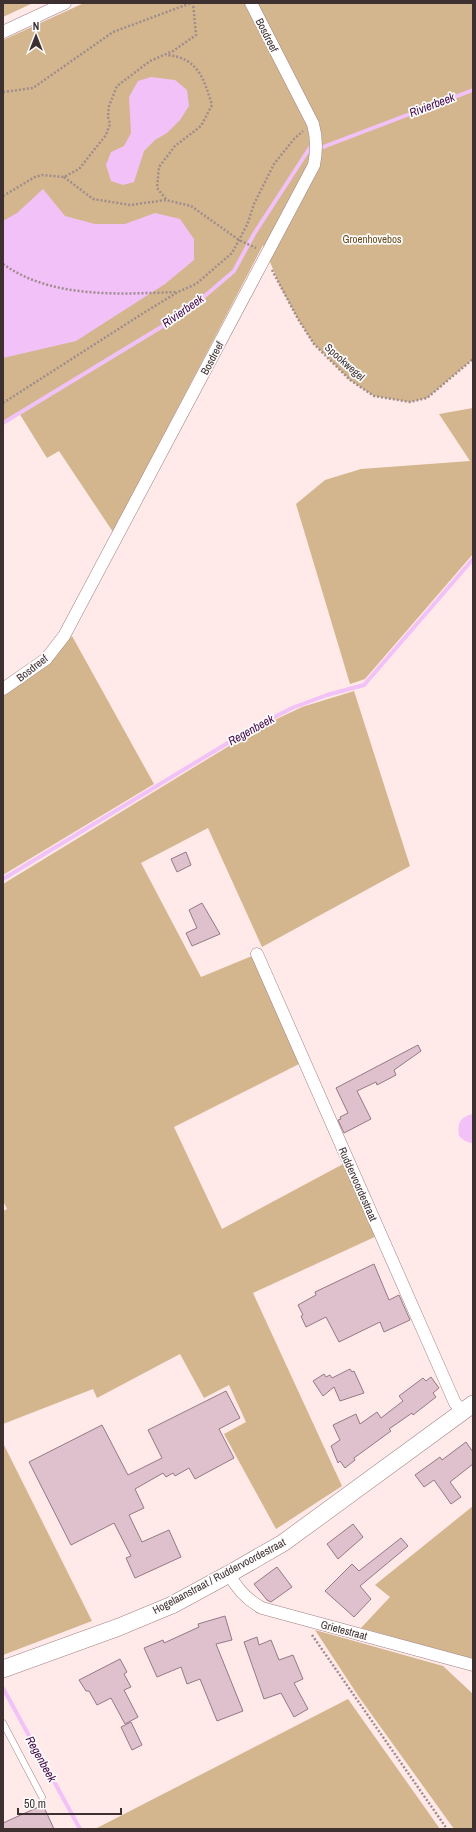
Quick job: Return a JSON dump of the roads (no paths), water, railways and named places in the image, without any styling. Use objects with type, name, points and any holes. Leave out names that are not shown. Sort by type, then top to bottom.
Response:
[{"type":"street","points":[[3,32],[65,3]]},
{"type":"street","name":"Bosdreef","points":[[3,689],[46,659],[64,636],[266,258],[314,165],[316,136],[313,124],[251,3]]},
{"type":"street","name":"Ruddervoordestraat","points":[[257,954],[455,1403],[468,1408]]},
{"type":"street","name":"Hogelaanstraat / Ruddervoordestraat","points":[[3,1669],[119,1627],[172,1605],[229,1574],[283,1543],[468,1408]]},
{"type":"street","name":"Grietestraat","points":[[229,1574],[234,1584],[249,1601],[262,1608],[473,1666]]},
{"type":"lane","points":[[3,1723],[42,1797]]},
{"type":"waterway","name":"Rivierbeek","points":[[323,147],[473,90]]},
{"type":"waterway","name":"Rivierbeek","points":[[3,423],[186,312],[234,271],[254,234],[311,146]]},
{"type":"waterway","name":"Regenbeek","points":[[3,879],[251,729],[292,708],[327,695],[364,685],[473,559]]},
{"type":"waterway","name":"Regenbeek","points":[[3,1688],[80,1829]]},
{"type":"park label","name":"Groenhovebos","points":[[372,239]]}]
